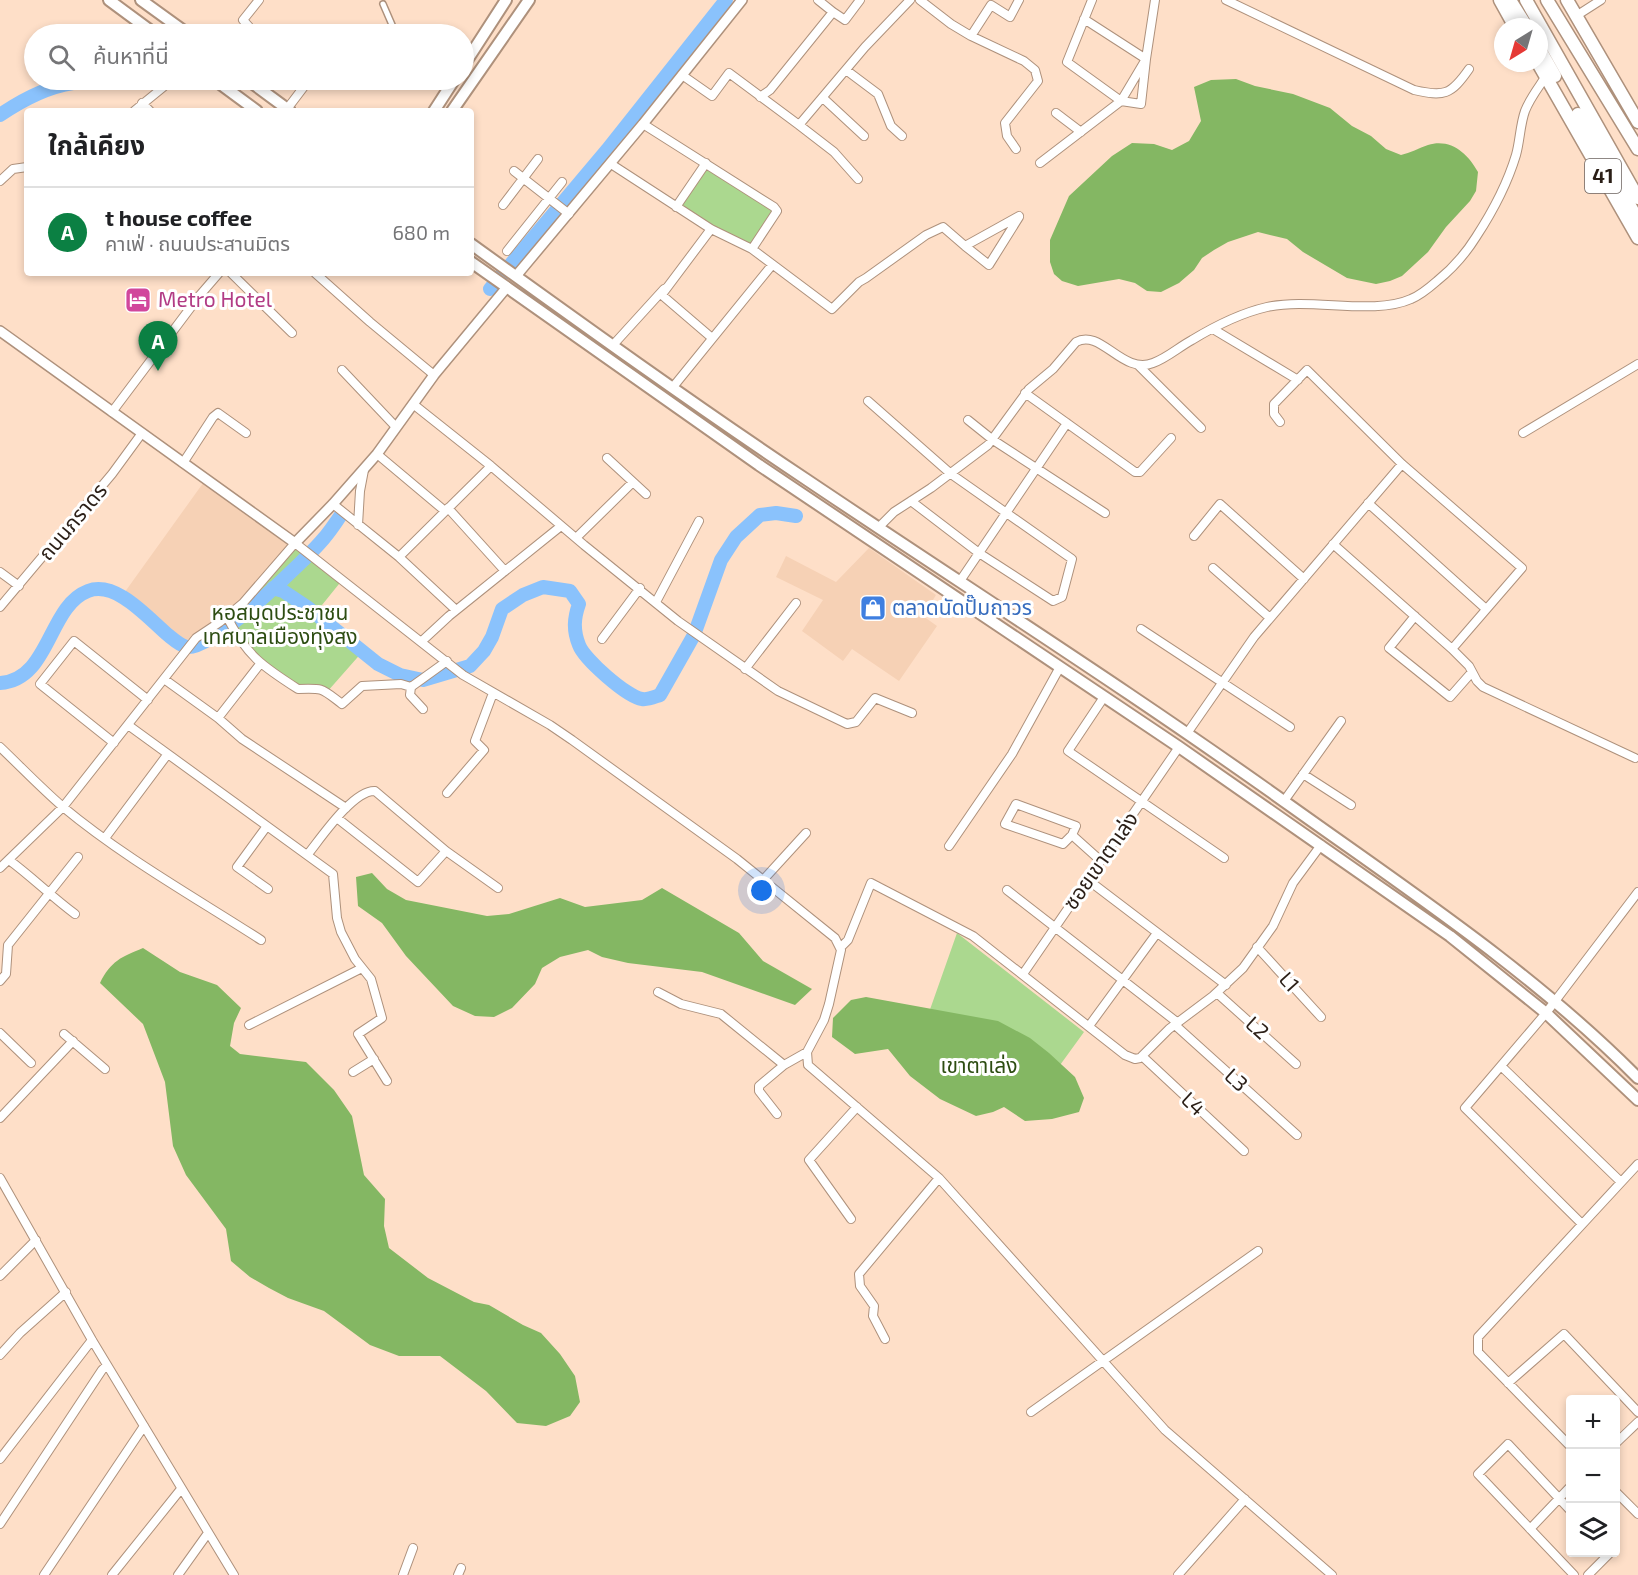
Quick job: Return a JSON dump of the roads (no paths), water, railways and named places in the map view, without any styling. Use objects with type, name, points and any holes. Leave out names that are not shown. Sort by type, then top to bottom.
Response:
[{"type":"highway","points":[[1500,0],[1510,18]]},
{"type":"highway","points":[[1510,0],[1521,18]]},
{"type":"highway","points":[[1526,0],[1638,198]]},
{"type":"highway","points":[[1547,0],[1638,149]]},
{"type":"highway","points":[[1557,0],[1638,139]]},
{"type":"highway","points":[[1567,0],[1638,122]]},
{"type":"highway","points":[[1548,64],[1638,222]]},
{"type":"highway","name":"41","points":[[1544,72],[1638,238]]},
{"type":"highway","name":"41","points":[[1568,115],[1638,222]]},
{"type":"main road","points":[[109,0],[141,24]]},
{"type":"main road","points":[[141,0],[174,24]]},
{"type":"main road","points":[[474,50],[506,0]]},
{"type":"main road","points":[[474,79],[529,0]]},
{"type":"main road","points":[[229,90],[253,108]]},
{"type":"main road","points":[[261,90],[285,108]]},
{"type":"main road","points":[[436,108],[448,90]]},
{"type":"main road","points":[[454,108],[467,90]]},
{"type":"main road","points":[[474,246],[878,528],[1188,732],[1457,925],[1603,1042],[1638,1078]]},
{"type":"main road","points":[[474,264],[769,472],[1179,747],[1450,936],[1546,1013],[1638,1100]]},
{"type":"main road","points":[[504,286],[514,275]]},
{"type":"street","points":[[247,24],[243,20],[259,0]]},
{"type":"street","points":[[514,275],[611,164],[742,0]]},
{"type":"street","points":[[818,0],[845,20],[860,0]]},
{"type":"street","points":[[799,125],[910,0]]},
{"type":"street","points":[[920,0],[971,36],[1024,61],[1037,74],[1038,81],[1005,123],[1007,136],[1016,149]]},
{"type":"street","points":[[971,36],[992,5],[1010,17],[1019,0]]},
{"type":"street","points":[[1092,0],[1067,62],[1121,101],[1141,104],[1153,1]]},
{"type":"street","points":[[1226,0],[1414,90],[1434,95],[1445,94],[1454,89],[1469,69]]},
{"type":"street","points":[[1576,16],[1601,0]]},
{"type":"street","points":[[383,4],[392,24]]},
{"type":"street","points":[[760,97],[770,90],[833,12]]},
{"type":"street","points":[[1084,19],[1146,59]]},
{"type":"street","points":[[1040,163],[1121,101],[1146,59]]},
{"type":"street","points":[[846,70],[878,94],[891,126],[902,136]]},
{"type":"street","points":[[682,75],[712,96],[729,73],[834,152],[858,179]]},
{"type":"street","points":[[1139,366],[1159,361],[1213,329],[1244,314],[1282,304],[1382,306],[1400,303],[1424,292],[1456,263],[1475,240],[1491,214],[1505,187],[1516,155],[1524,112],[1546,76]]},
{"type":"street","points":[[137,108],[159,90]]},
{"type":"street","points":[[289,108],[302,90]]},
{"type":"street","points":[[823,98],[864,136]]},
{"type":"street","points":[[142,103],[147,108]]},
{"type":"street","points":[[1056,112],[1081,132]]},
{"type":"street","points":[[643,124],[774,207],[777,211],[752,249]]},
{"type":"street","points":[[503,205],[538,159]]},
{"type":"street","points":[[676,207],[706,163]]},
{"type":"street","points":[[611,164],[711,229],[752,249],[832,309],[859,282],[926,235],[943,227],[965,246],[989,265],[1020,216],[965,246]]},
{"type":"street","points":[[0,181],[13,169],[24,167]]},
{"type":"street","points":[[514,171],[567,212]]},
{"type":"street","points":[[507,251],[551,200],[562,182]]},
{"type":"street","points":[[613,345],[664,289],[711,229]]},
{"type":"street","points":[[673,387],[772,265]]},
{"type":"street","points":[[112,412],[216,276]]},
{"type":"street","points":[[234,276],[292,333]]},
{"type":"street","points":[[318,276],[434,375]]},
{"type":"street","points":[[0,868],[63,807],[196,638],[243,603],[295,543],[337,507],[434,375],[504,286]]},
{"type":"street","points":[[664,289],[663,296],[712,338]]},
{"type":"street","points":[[1213,329],[1298,380]]},
{"type":"street","points":[[0,331],[306,551],[354,591],[422,640],[463,675],[572,740],[763,880],[828,931],[841,947]]},
{"type":"street","points":[[878,528],[894,512],[951,474],[993,440],[1025,393],[1045,377],[1081,339],[1090,338],[1139,366],[1201,428]]},
{"type":"street","points":[[1522,433],[1638,364]]},
{"type":"street","points":[[342,370],[396,427]]},
{"type":"street","points":[[1280,422],[1275,414],[1274,404],[1307,370],[1402,464],[1522,568],[1452,649]]},
{"type":"street","points":[[1025,393],[1138,473],[1171,438]]},
{"type":"street","points":[[868,401],[951,474],[1072,558],[1062,597],[1053,601],[979,553],[911,501]]},
{"type":"street","points":[[413,404],[678,621],[778,691],[840,723],[856,722],[875,698],[912,713]]},
{"type":"street","points":[[183,463],[213,417],[218,413],[246,433]]},
{"type":"street","points":[[968,420],[993,440],[1105,513]]},
{"type":"street","points":[[960,581],[1067,423]]},
{"type":"street","name":"ถนนภราดร","points":[[0,607],[112,474],[142,433]]},
{"type":"street","points":[[377,454],[446,510],[505,571]]},
{"type":"street","points":[[607,458],[646,494]]},
{"type":"street","points":[[1188,732],[1238,658],[1402,464]]},
{"type":"street","points":[[399,557],[491,466]]},
{"type":"street","points":[[355,524],[364,470]]},
{"type":"street","points":[[576,538],[633,482]]},
{"type":"street","points":[[1368,503],[1486,609]]},
{"type":"street","points":[[1194,536],[1220,504],[1304,579]]},
{"type":"street","points":[[337,507],[355,524],[399,557],[456,610]]},
{"type":"street","points":[[656,602],[699,521]]},
{"type":"street","points":[[422,640],[561,526]]},
{"type":"street","points":[[1333,544],[1452,649],[1469,666],[1483,687],[1635,758]]},
{"type":"street","points":[[1213,568],[1270,618]]},
{"type":"street","points":[[0,572],[19,586]]},
{"type":"street","points":[[602,639],[640,588]]},
{"type":"street","points":[[745,669],[796,603]]},
{"type":"street","points":[[1415,616],[1389,648],[1450,697],[1472,672]]},
{"type":"street","points":[[227,617],[236,635],[260,664],[298,689],[317,687],[342,705],[362,686],[401,684],[414,686]]},
{"type":"street","points":[[1141,629],[1290,727]]},
{"type":"street","points":[[114,743],[40,684],[74,641],[148,700]]},
{"type":"street","points":[[423,709],[410,695],[414,686],[428,674],[449,663]]},
{"type":"street","points":[[218,718],[260,664]]},
{"type":"street","points":[[949,846],[1012,754],[1060,667]]},
{"type":"street","points":[[164,679],[218,718],[242,739],[346,808]]},
{"type":"street","points":[[447,793],[484,750],[475,741],[493,693]]},
{"type":"street","points":[[1104,697],[1068,751],[1224,858]]},
{"type":"street","points":[[1284,801],[1341,721]]},
{"type":"street","points":[[128,725],[333,874],[337,918],[350,949],[371,979],[382,1018],[358,1034],[387,1081]]},
{"type":"street","name":"ซอยเขาตาเล่ง","points":[[1023,974],[1179,747]]},
{"type":"street","points":[[2,751],[63,807],[105,838],[261,940]]},
{"type":"street","points":[[105,838],[167,754]]},
{"type":"street","points":[[1304,774],[1351,805]]},
{"type":"street","points":[[308,854],[346,808],[364,794],[375,791],[446,851],[498,888]]},
{"type":"street","points":[[1016,804],[1076,826],[1072,835],[1063,844],[1005,824],[1016,804]]},
{"type":"street","points":[[337,818],[418,882],[446,851]]},
{"type":"street","points":[[267,826],[237,867],[268,889]]},
{"type":"street","points":[[763,880],[806,833]]},
{"type":"street","points":[[1072,835],[1101,861]]},
{"type":"street","points":[[1321,845],[1293,883],[1273,926],[1243,968],[1217,993],[1176,1024],[1142,1056],[1135,1059],[1125,1055],[961,928],[871,883],[848,940],[841,947],[824,1020],[807,1052],[808,1065],[939,1178],[1165,1430],[1332,1575]]},
{"type":"street","points":[[0,981],[6,974],[8,945],[78,857]]},
{"type":"street","points":[[9,860],[75,914]]},
{"type":"street","points":[[1088,880],[1226,985]]},
{"type":"street","name":"L3","points":[[1007,890],[1176,1024],[1298,1135]]},
{"type":"street","points":[[1582,1224],[1465,1108],[1555,1002],[1638,892]]},
{"type":"street","points":[[1089,1026],[1158,933]]},
{"type":"street","name":"L1","points":[[1257,947],[1321,1017]]},
{"type":"street","points":[[249,1025],[362,969]]},
{"type":"street","points":[[657,992],[681,1004],[721,1014],[784,1065]]},
{"type":"street","name":"L2","points":[[1217,993],[1296,1064]]},
{"type":"street","points":[[0,1033],[31,1062]]},
{"type":"street","points":[[64,1034],[105,1069]]},
{"type":"street","points":[[2,1112],[73,1041]]},
{"type":"street","points":[[777,1114],[759,1091],[759,1086],[784,1065],[807,1052]]},
{"type":"street","name":"L4","points":[[1142,1056],[1244,1151]]},
{"type":"street","points":[[353,1072],[374,1059]]},
{"type":"street","points":[[1501,1066],[1621,1182]]},
{"type":"street","points":[[851,1219],[809,1160],[857,1107]]},
{"type":"street","points":[[1566,1442],[1478,1352],[1478,1337],[1638,1164]]},
{"type":"street","points":[[0,1178],[107,1365],[234,1575]]},
{"type":"street","points":[[885,1339],[873,1316],[874,1306],[860,1286],[859,1274],[939,1178]]},
{"type":"street","points":[[0,1276],[36,1240]]},
{"type":"street","points":[[1031,1412],[1258,1251]]},
{"type":"street","points":[[0,1355],[66,1292]]},
{"type":"street","points":[[1509,1383],[1564,1334],[1638,1412]]},
{"type":"street","points":[[0,1459],[93,1340]]},
{"type":"street","points":[[0,1524],[107,1365]]},
{"type":"street","points":[[1620,1439],[1638,1422]]},
{"type":"street","points":[[44,1575],[144,1426]]},
{"type":"street","points":[[1566,1505],[1508,1444],[1478,1474],[1574,1575]]},
{"type":"street","points":[[112,1575],[182,1489]]},
{"type":"street","points":[[1530,1529],[1566,1491]]},
{"type":"street","points":[[1620,1496],[1638,1514]]},
{"type":"street","points":[[1178,1575],[1245,1499]]},
{"type":"street","points":[[178,1575],[208,1533]]},
{"type":"street","points":[[403,1575],[413,1548]]},
{"type":"street","points":[[1588,1575],[1606,1557]]},
{"type":"waterway","points":[[490,289],[607,150],[726,0]]},
{"type":"waterway","points":[[0,115],[26,99],[47,90]]},
{"type":"waterway","points":[[273,588],[283,591],[307,607],[378,664],[400,675],[423,680],[470,666],[484,651],[492,637],[502,609],[523,595],[543,587],[570,591],[579,604],[575,629],[577,640],[583,651],[597,668],[617,685],[635,697],[646,699],[660,695],[694,635],[721,560],[736,537],[760,515],[776,513],[796,516]]},
{"type":"waterway","points":[[0,683],[16,679],[29,669],[39,657],[64,611],[75,599],[88,591],[99,589],[110,591],[131,602],[180,644],[187,647],[199,644],[237,619],[280,582],[315,548],[341,515]]},
{"type":"place","name":"Metro Hotel","points":[[138,300]]},
{"type":"place","name":"t house coffee","points":[[158,371]]},
{"type":"place","name":"ตลาดนัดปั๊มถาวร","points":[[873,608]]},
{"type":"park label","name":"หอสมุดประชาชน เทศบาลเมืองทุ่งสง","points":[[280,625]]},
{"type":"park label","name":"เขาตาเล่ง","points":[[979,1066]]}]
